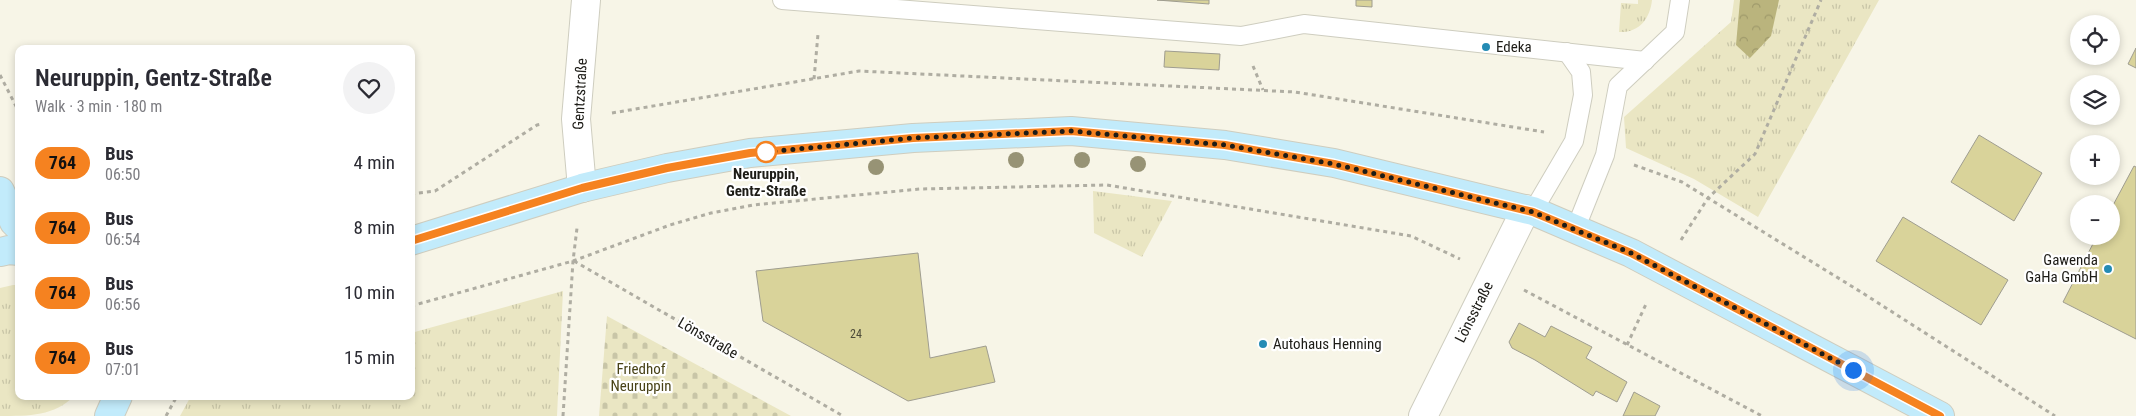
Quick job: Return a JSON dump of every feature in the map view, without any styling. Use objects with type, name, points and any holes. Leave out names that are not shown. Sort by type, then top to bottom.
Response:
[{"type":"main road","points":[[415,240],[582,188],[667,168],[750,153],[913,138],[1071,131],[1234,146],[1334,164],[1529,210],[1631,253],[1940,416]]},
{"type":"main road","points":[[0,191],[15,223]]},
{"type":"main road","points":[[0,252],[15,251]]},
{"type":"main road","points":[[109,416],[116,400]]},
{"type":"street","name":"Gentzstraße","points":[[582,188],[576,119],[586,0]]},
{"type":"street","name":"Lönsstraße","points":[[1423,416],[1493,274],[1529,210]]},
{"type":"lane","points":[[782,0],[1241,36],[1304,24],[1645,61]]},
{"type":"lane","points":[[1575,230],[1605,155],[1618,86],[1675,32],[1680,0]]},
{"type":"lane","points":[[1529,210],[1574,141],[1583,95],[1581,72],[1567,52]]},
{"type":"path","points":[[1708,198],[1755,154],[1822,0]]},
{"type":"path","points":[[814,79],[821,4]]},
{"type":"path","points":[[0,75],[15,104]]},
{"type":"path","points":[[415,305],[573,261],[670,225],[711,213],[753,205],[920,188],[1107,185],[1411,236],[1493,274],[1762,416]]},
{"type":"path","points":[[563,416],[573,261],[582,188]]},
{"type":"path","name":"Lönsstraße","points":[[573,261],[842,416]]},
{"type":"path","points":[[166,416],[175,400]]},
{"type":"green space","points":[[1638,0],[1652,0],[1646,19],[1632,30],[1619,32],[1621,3],[1638,4]]},
{"type":"green space","points":[[1734,0],[1879,0],[1758,217],[1694,179],[1626,148],[1624,117],[1731,22]]},
{"type":"green space","points":[[1740,0],[1779,0],[1771,36],[1750,58],[1736,45]]},
{"type":"green space","points":[[1093,191],[1172,201],[1142,257],[1094,233]]},
{"type":"green space","points":[[15,285],[15,400],[70,400],[59,408],[41,414],[0,416],[0,288]]},
{"type":"green space","points":[[563,291],[557,416],[180,416],[189,400],[415,400],[415,332]]},
{"type":"green space","name":"Friedhof Neuruppin","points":[[607,316],[791,416],[599,416]]},
{"type":"building","points":[[1157,0],[1209,0],[1209,4]]},
{"type":"building","points":[[1356,0],[1372,0],[1372,7],[1356,6]]},
{"type":"building","points":[[2136,48],[2136,68],[2128,64]]},
{"type":"building","points":[[1165,51],[1220,54],[1219,70],[1164,67]]},
{"type":"building","points":[[1979,135],[2042,173],[2014,221],[1951,182]]},
{"type":"building","name":"Gawenda GaHa GmbH","points":[[2134,166],[2136,167],[2136,339],[2063,302],[2092,245],[2120,245],[2120,195],[2118,195]]},
{"type":"building","points":[[1903,217],[2008,280],[1981,325],[1876,261]]},
{"type":"building","points":[[918,253],[930,358],[986,346],[995,382],[908,401],[763,321],[756,271]]},
{"type":"building","points":[[1519,323],[1545,337],[1551,326],[1592,347],[1586,358],[1627,382],[1617,402],[1596,391],[1593,396],[1512,348],[1509,342]]},
{"type":"building","points":[[1634,392],[1660,406],[1655,416],[1623,416]]},
{"type":"bus line","name":"764","points":[[415,240],[582,188],[667,168],[750,153],[913,138],[1071,131],[1225,145],[1334,164],[1526,209],[1631,253],[1940,416]]},
{"type":"place","name":"Edeka","points":[[1486,47]]},
{"type":"place","name":"Neuruppin, Gentz-Straße","points":[[766,152]]},
{"type":"place","name":"Gawenda GaHa GmbH","points":[[2108,269]]},
{"type":"place","name":"Autohaus Henning","points":[[1263,344]]},
{"type":"route","points":[[766,152],[913,138],[1071,131],[1225,145],[1334,164],[1526,209],[1631,253],[1853,370]]}]
